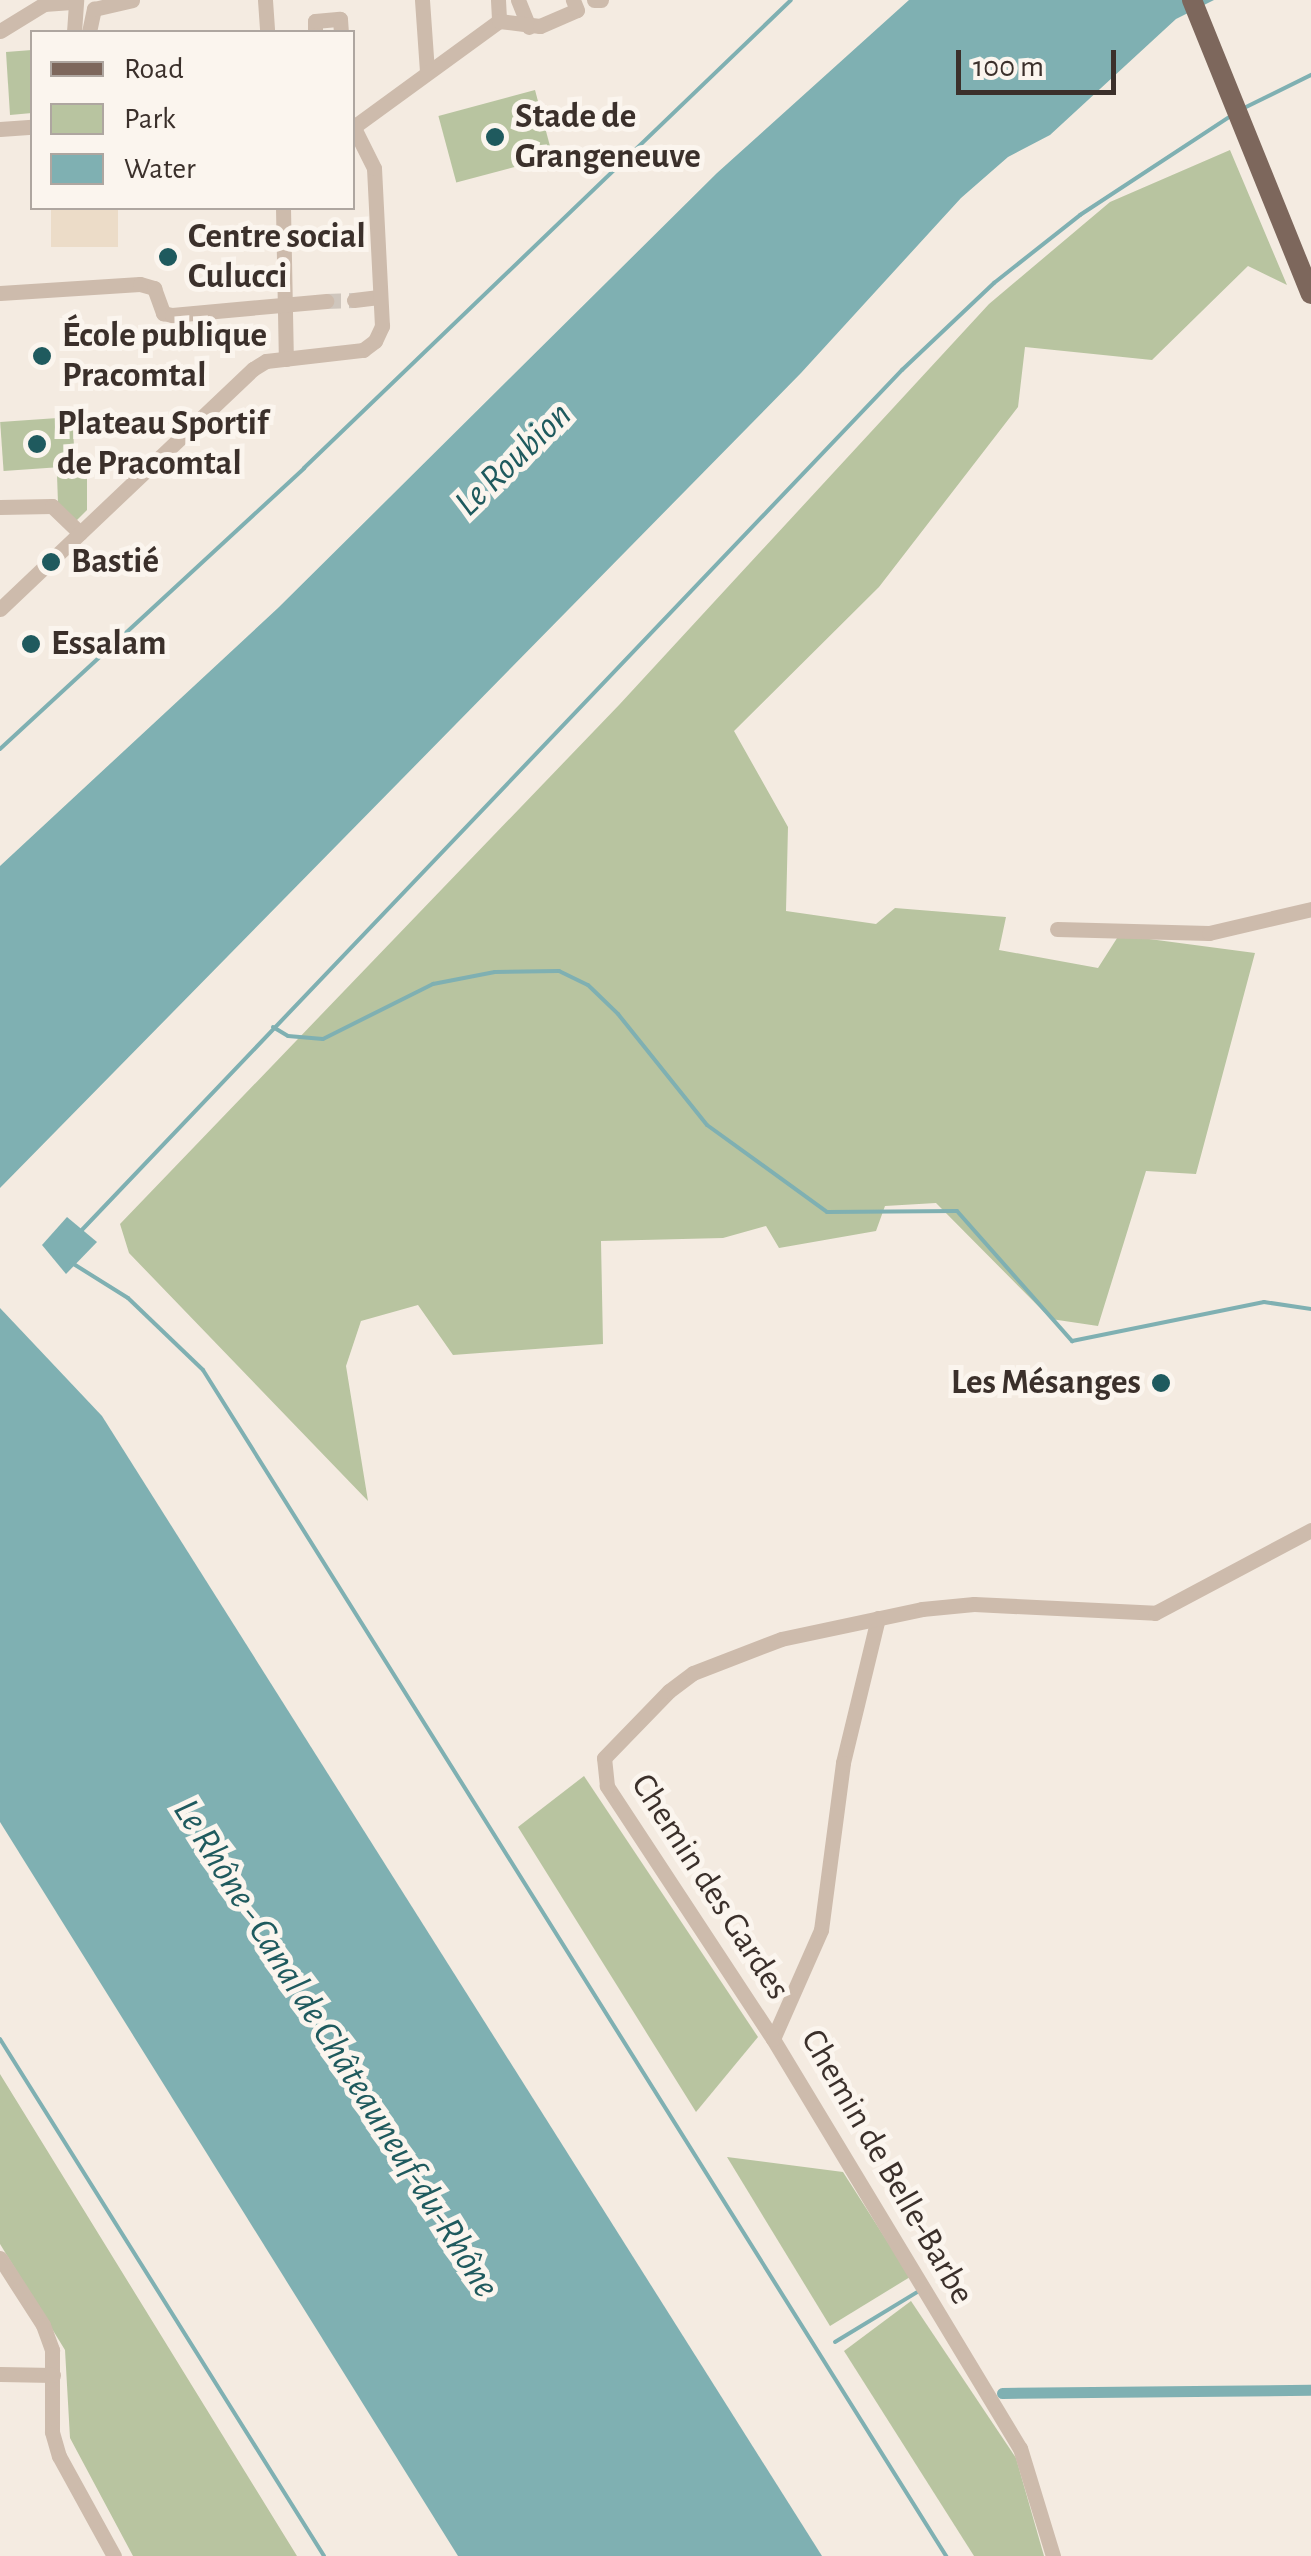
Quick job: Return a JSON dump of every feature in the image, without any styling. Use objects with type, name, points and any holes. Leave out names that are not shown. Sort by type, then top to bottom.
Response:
[{"type":"main road","points":[[1192,0],[1311,294]]},
{"type":"street","points":[[90,30],[94,9],[132,0]]},
{"type":"street","points":[[265,0],[267,30]]},
{"type":"street","points":[[422,0],[427,71]]},
{"type":"street","points":[[498,0],[499,21]]},
{"type":"street","points":[[518,0],[534,27]]},
{"type":"street","points":[[355,124],[499,21],[534,27],[577,10],[573,0]]},
{"type":"street","points":[[0,31],[44,4],[75,1],[74,30]]},
{"type":"street","points":[[316,30],[315,21],[340,19],[341,30]]},
{"type":"street","points":[[0,609],[252,370],[286,359],[363,350],[382,326],[372,152],[355,126]]},
{"type":"street","points":[[0,130],[30,127]]},
{"type":"street","points":[[283,210],[287,291],[281,304],[286,359]]},
{"type":"street","points":[[0,293],[140,284],[154,288],[164,312],[172,316],[326,302]]},
{"type":"street","points":[[354,300],[379,297]]},
{"type":"street","points":[[0,508],[52,506],[80,533]]},
{"type":"street","points":[[1057,930],[1209,933],[1311,908]]},
{"type":"street","name":"Chemin des Gardes","points":[[773,2038],[616,1806],[604,1758],[693,1673],[781,1639],[878,1618],[974,1604],[1155,1614],[1311,1530]]},
{"type":"street","name":"Chemin de Belle-Barbe","points":[[878,1618],[844,1763],[821,1930],[773,2038],[1020,2448],[1054,2556]]},
{"type":"street","points":[[0,2258],[43,2325],[53,2375],[52,2432],[59,2456],[114,2556]]},
{"type":"street","points":[[0,2374],[53,2375]]},
{"type":"green space","points":[[30,50],[30,113],[10,115],[6,52]]},
{"type":"green space","name":"Stade de Grangeneuve","points":[[535,90],[553,157],[456,183],[438,116]]},
{"type":"green space","points":[[1230,150],[1287,285],[1248,266],[1152,360],[1025,347],[1018,407],[879,587],[734,731],[788,827],[786,911],[876,924],[895,908],[1006,917],[999,950],[1098,968],[1119,935],[1255,953],[1196,1174],[1146,1171],[1098,1326],[1051,1319],[936,1203],[885,1206],[876,1231],[779,1248],[766,1226],[723,1238],[601,1241],[603,1344],[453,1355],[418,1305],[361,1321],[346,1366],[368,1501],[129,1253],[120,1224],[619,705],[989,304],[1110,202]]},
{"type":"green space","name":"Plateau Sportif de Pracomtal","points":[[72,417],[75,466],[4,471],[0,422]]},
{"type":"green space","points":[[87,474],[87,510],[76,521],[58,503],[57,475]]},
{"type":"green space","points":[[584,1776],[758,2037],[696,2112],[518,1827]]},
{"type":"green space","points":[[0,2074],[297,2556],[133,2556],[70,2438],[65,2350],[0,2244]]},
{"type":"green space","points":[[727,2157],[843,2172],[910,2277],[830,2326]]},
{"type":"green space","points":[[911,2301],[1016,2458],[1044,2556],[974,2556],[844,2351]]},
{"type":"shaded area","points":[[51,210],[118,210],[118,247],[51,247]]},
{"type":"water","name":"Le Roubion","points":[[909,0],[1214,0],[1176,19],[1050,135],[1008,157],[961,198],[801,373],[0,1188],[0,866],[278,608],[717,173]]},
{"type":"water","points":[[67,1217],[97,1242],[66,1274],[42,1245]]},
{"type":"water","name":"Le Rhône - Canal de Châteauneuf-du-Rhône","points":[[0,1308],[102,1416],[822,2556],[458,2556],[0,1822]]},
{"type":"waterway","points":[[0,749],[304,468],[791,0]]},
{"type":"waterway","points":[[1244,108],[1311,75]]},
{"type":"waterway","points":[[79,1233],[902,370],[994,283],[1080,215],[1231,116]]},
{"type":"waterway","points":[[273,1027],[288,1036],[323,1039],[433,984],[495,972],[559,971],[588,985],[618,1014],[707,1125],[827,1212],[957,1211],[1072,1341],[1264,1302],[1311,1309]]},
{"type":"waterway","points":[[72,1263],[128,1298],[203,1370],[946,2556]]},
{"type":"waterway","points":[[0,2039],[324,2556]]},
{"type":"waterway","points":[[835,2342],[919,2291]]},
{"type":"waterway","points":[[1002,2393],[1311,2390]]},
{"type":"tunnel","points":[[326,301],[354,300]]},
{"type":"place","name":"Stade de Grangeneuve","points":[[495,137]]},
{"type":"place","name":"Centre social Culucci","points":[[168,257]]},
{"type":"place","name":"École publique Pracomtal","points":[[42,356]]},
{"type":"place","name":"Plateau Sportif de Pracomtal","points":[[37,444]]},
{"type":"place","name":"Bastié","points":[[51,562]]},
{"type":"place","name":"Essalam","points":[[31,644]]},
{"type":"place","name":"Les Mésanges","points":[[1161,1383]]}]
